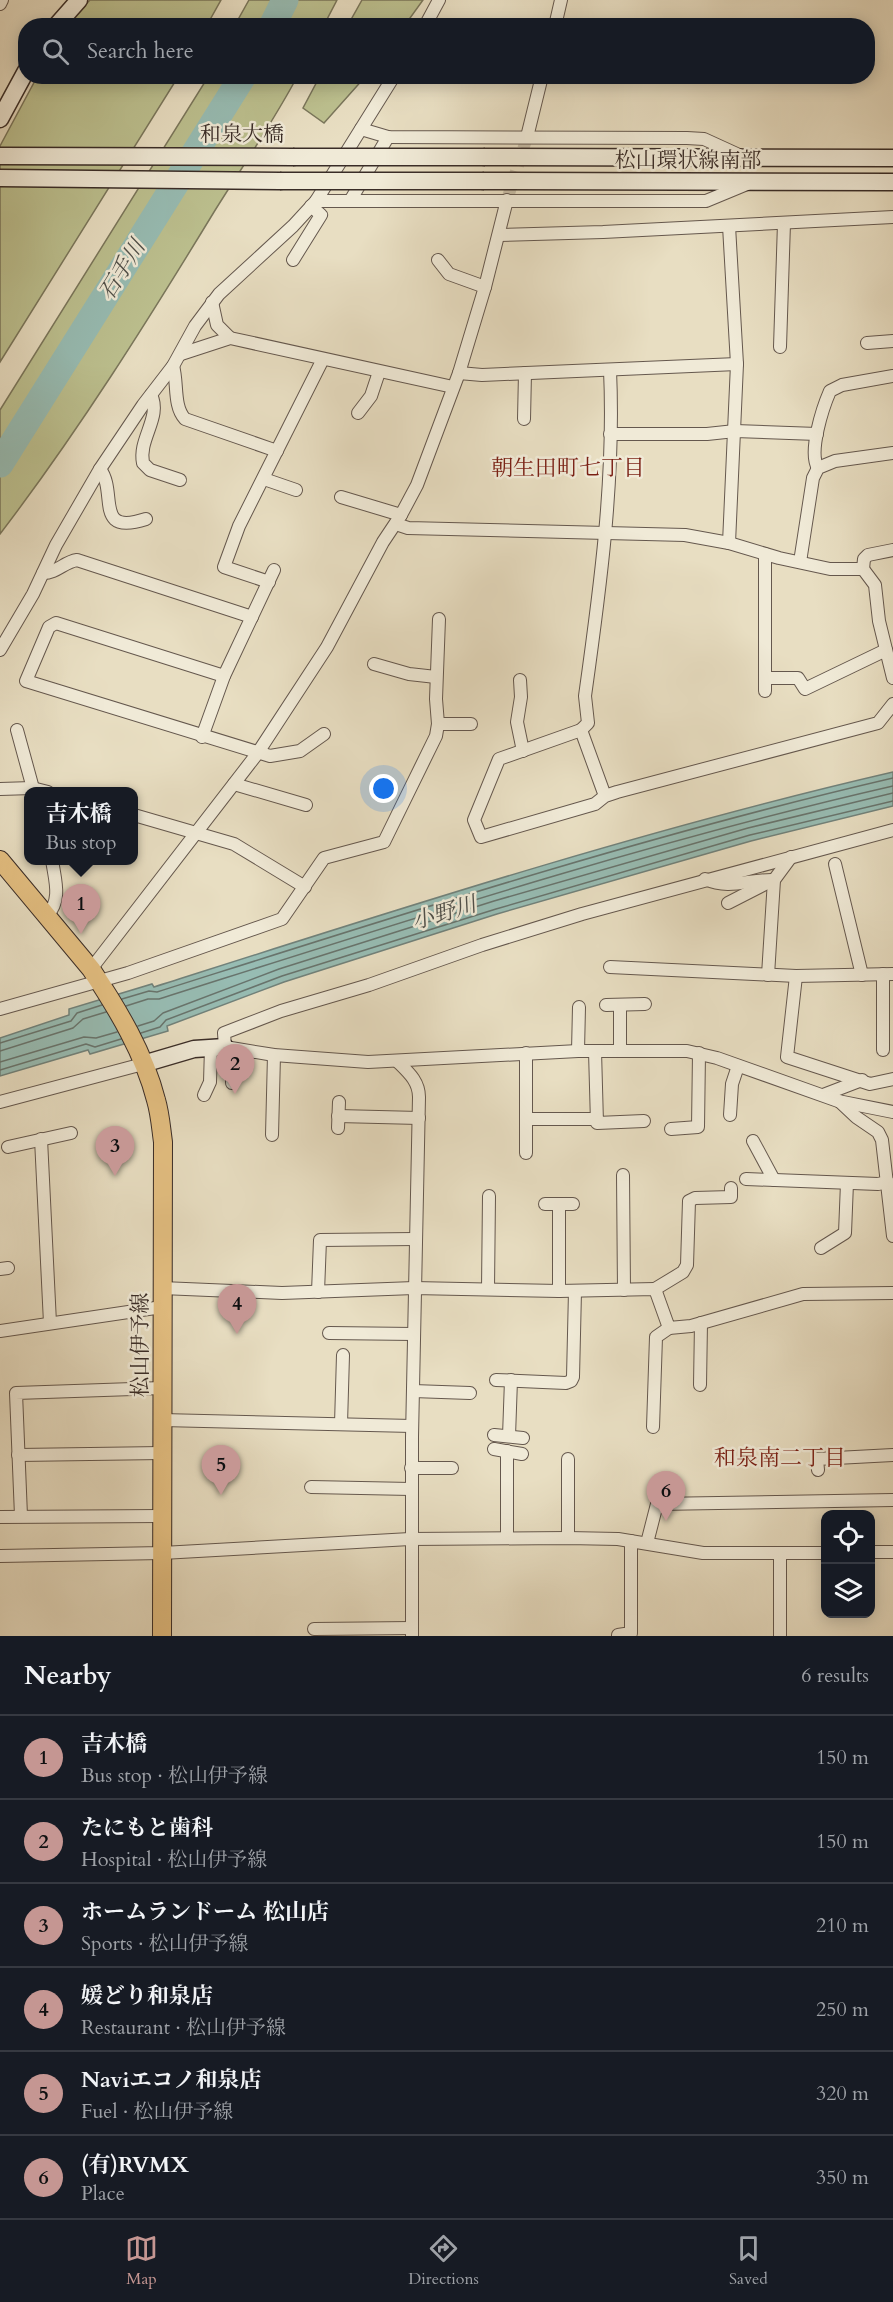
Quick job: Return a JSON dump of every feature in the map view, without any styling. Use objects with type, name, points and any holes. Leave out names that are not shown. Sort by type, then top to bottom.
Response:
[{"type":"main road","points":[[0,860],[97,978]]},
{"type":"main road","name":"松山伊予線","points":[[97,978],[123,1020],[142,1061],[156,1100],[163,1142],[162,1636]]},
{"type":"street","points":[[63,18],[79,0]]},
{"type":"street","points":[[429,18],[439,0]]},
{"type":"street","points":[[557,18],[561,0]]},
{"type":"street","points":[[0,119],[19,84]]},
{"type":"street","points":[[0,650],[33,594],[56,545],[100,469],[181,354],[192,331],[212,302],[314,203],[389,84]]},
{"type":"street","points":[[527,136],[540,84]]},
{"type":"street","points":[[361,129],[388,137],[527,136],[705,139],[746,158]]},
{"type":"street","points":[[350,201],[388,137]]},
{"type":"street","name":"和泉大橋","points":[[0,156],[484,157]]},
{"type":"street","name":"松山環状線南部","points":[[484,157],[893,158]]},
{"type":"street","name":"松山環状線南部","points":[[0,178],[893,182]]},
{"type":"street","points":[[314,203],[507,200],[706,201],[748,183]]},
{"type":"street","points":[[97,978],[197,832],[257,754],[327,647],[417,485],[459,373],[485,287],[507,200]]},
{"type":"street","points":[[293,260],[321,215],[314,203]]},
{"type":"street","points":[[499,235],[893,217]]},
{"type":"street","points":[[780,347],[784,223]]},
{"type":"street","points":[[729,225],[737,364],[729,543]]},
{"type":"street","points":[[438,260],[449,274],[485,287]]},
{"type":"street","points":[[212,302],[217,325],[230,338]]},
{"type":"street","points":[[181,354],[230,338],[453,387]]},
{"type":"street","points":[[867,343],[893,342]]},
{"type":"street","points":[[269,582],[224,567],[239,526],[323,359]]},
{"type":"street","points":[[459,373],[525,373],[737,364]]},
{"type":"street","points":[[173,366],[180,414],[185,419],[277,452]]},
{"type":"street","points":[[610,370],[612,409],[605,533],[585,696],[588,723],[581,730],[499,759],[474,820],[481,837],[594,804],[605,796],[878,723],[893,704]]},
{"type":"street","points":[[358,413],[371,396],[379,372]]},
{"type":"street","points":[[524,419],[525,373]]},
{"type":"street","points":[[818,468],[814,456],[817,434],[830,391],[842,385],[893,376]]},
{"type":"street","points":[[151,395],[155,408],[143,444],[143,463],[150,470],[180,480]]},
{"type":"street","points":[[610,434],[707,434],[735,431],[817,434]]},
{"type":"street","points":[[800,562],[813,478],[818,468],[835,461],[893,453]]},
{"type":"street","points":[[100,469],[105,475],[108,506],[112,516],[120,523],[133,524],[146,519]]},
{"type":"street","points":[[264,479],[296,490]]},
{"type":"street","points":[[341,497],[398,520],[408,528],[685,535],[729,543],[830,569],[863,569]]},
{"type":"street","points":[[893,550],[868,555],[864,559],[863,569],[875,585],[879,621],[893,678]]},
{"type":"street","points":[[765,554],[765,691]]},
{"type":"street","points":[[43,573],[57,570],[70,561],[77,560],[252,617]]},
{"type":"street","points":[[202,737],[224,676],[274,570]]},
{"type":"street","points":[[0,1009],[97,978],[128,973],[282,919],[324,858],[384,842],[436,736],[439,619]]},
{"type":"street","points":[[224,676],[57,623],[49,627],[26,681],[257,754],[281,756],[300,751],[324,734]]},
{"type":"street","points":[[765,678],[798,678],[805,689],[886,650]]},
{"type":"street","points":[[374,664],[410,674],[436,677]]},
{"type":"street","points":[[520,680],[522,697],[517,722],[523,751]]},
{"type":"street","points":[[438,724],[471,724]]},
{"type":"street","points":[[17,730],[32,787]]},
{"type":"street","points":[[581,730],[605,796]]},
{"type":"street","points":[[234,784],[306,806]]},
{"type":"street","points":[[0,789],[24,790]]},
{"type":"street","points":[[138,816],[234,844],[305,887]]},
{"type":"street","points":[[204,1095],[223,1048],[224,1033],[281,1011],[369,985],[482,945],[705,879],[893,830]]},
{"type":"street","points":[[728,903],[774,880],[791,857]]},
{"type":"street","points":[[835,864],[862,975]]},
{"type":"street","points":[[46,916],[57,900],[53,865]]},
{"type":"street","points":[[705,879],[718,885],[730,886],[756,880],[774,880]]},
{"type":"street","points":[[768,975],[774,880]]},
{"type":"street","points":[[610,967],[796,976],[888,974],[886,1042]]},
{"type":"street","points":[[796,976],[787,1057],[870,1084],[893,1079]]},
{"type":"street","points":[[606,1005],[645,1004]]},
{"type":"street","points":[[620,1005],[620,1051]]},
{"type":"street","points":[[578,1051],[579,1007]]},
{"type":"street","points":[[223,1048],[232,1083]]},
{"type":"street","points":[[0,1102],[142,1061],[194,1049],[223,1048],[348,1061],[397,1061],[526,1053],[620,1051],[699,1053],[838,1101],[893,1112]]},
{"type":"street","points":[[595,1051],[597,1123],[644,1121]]},
{"type":"street","points":[[526,1053],[526,1153]]},
{"type":"street","points":[[671,1129],[698,1127],[699,1053]]},
{"type":"street","points":[[273,1135],[274,1055]]},
{"type":"street","points":[[314,1629],[412,1632],[410,1539],[419,1088],[397,1061]]},
{"type":"street","points":[[730,1115],[732,1084],[738,1066]]},
{"type":"street","points":[[823,1095],[862,1080]]},
{"type":"street","points":[[838,1101],[856,1118],[878,1132],[884,1149],[893,1236]]},
{"type":"street","points":[[339,1102],[338,1122],[419,1118]]},
{"type":"street","points":[[527,1119],[597,1119]]},
{"type":"street","points":[[8,1147],[71,1133]]},
{"type":"street","points":[[40,1139],[50,1323]]},
{"type":"street","points":[[753,1141],[774,1180]]},
{"type":"street","points":[[623,1175],[624,1290]]},
{"type":"street","points":[[746,1179],[878,1184],[888,1182]]},
{"type":"street","points":[[821,1248],[845,1233],[847,1183]]},
{"type":"street","points":[[162,1287],[282,1293],[414,1288],[559,1291],[655,1289],[683,1272],[687,1265],[688,1201],[694,1198],[731,1197],[731,1188]]},
{"type":"street","points":[[488,1289],[489,1196]]},
{"type":"street","points":[[545,1204],[573,1204]]},
{"type":"street","points":[[559,1204],[559,1291]]},
{"type":"street","points":[[318,1292],[320,1240],[415,1239]]},
{"type":"street","points":[[655,1289],[669,1328]]},
{"type":"street","points":[[496,1380],[566,1383],[571,1381],[573,1377],[575,1291]]},
{"type":"street","points":[[653,1427],[656,1337],[669,1328],[701,1323],[803,1294],[893,1293]]},
{"type":"street","points":[[0,1331],[162,1307]]},
{"type":"street","points":[[700,1385],[701,1323]]},
{"type":"street","points":[[329,1333],[414,1334]]},
{"type":"street","points":[[341,1424],[344,1355]]},
{"type":"street","points":[[509,1436],[511,1380]]},
{"type":"street","points":[[21,1516],[16,1393],[162,1388]]},
{"type":"street","points":[[413,1391],[470,1393]]},
{"type":"street","points":[[162,1420],[412,1426]]},
{"type":"street","points":[[494,1435],[523,1438]]},
{"type":"street","points":[[507,1538],[500,1450],[522,1454]]},
{"type":"street","points":[[18,1455],[162,1453]]},
{"type":"street","points":[[818,1470],[817,1459],[893,1455]]},
{"type":"street","points":[[568,1459],[568,1538]]},
{"type":"street","points":[[411,1468],[452,1468]]},
{"type":"street","points":[[311,1487],[411,1489]]},
{"type":"street","points":[[647,1543],[657,1504],[893,1500]]},
{"type":"street","points":[[0,1517],[162,1516]]},
{"type":"street","points":[[0,1556],[162,1553],[410,1539],[507,1538],[631,1541],[703,1553],[821,1553]]},
{"type":"street","points":[[618,1635],[632,1633],[631,1541]]},
{"type":"street","points":[[875,1552],[893,1552]]},
{"type":"street","points":[[780,1553],[780,1636]]},
{"type":"green space","points":[[90,0],[221,0],[211,18],[73,18]]},
{"type":"green space","points":[[249,0],[337,0],[328,18],[239,18]]},
{"type":"green space","points":[[362,0],[423,0],[410,18],[352,18]]},
{"type":"green space","points":[[33,84],[174,84],[0,362],[0,146]]},
{"type":"green space","points":[[204,84],[293,84],[267,129],[111,376],[57,456],[0,534],[0,410]]},
{"type":"green space","points":[[316,84],[359,84],[324,123],[303,108]]},
{"type":"water","name":"小野川","points":[[893,772],[893,806],[751,841],[497,914],[284,982],[167,1026],[168,1031],[90,1054],[88,1050],[0,1076],[0,1038],[69,1015],[69,1009],[152,984],[154,987],[429,900],[613,845]]},
{"type":"waterway","name":"石手川","points":[[276,18],[285,0]]},
{"type":"waterway","name":"石手川","points":[[0,464],[238,84]]},
{"type":"tunnel","points":[[507,200],[527,137]]},
{"type":"place","name":"吉木橋","points":[[81,934]]},
{"type":"place","name":"たにもと歯科","points":[[235,1094]]},
{"type":"place","name":"ホームランドーム 松山店","points":[[115,1176]]},
{"type":"place","name":"媛どり和泉店","points":[[237,1334]]},
{"type":"place","name":"Naviエコノ和泉店","points":[[221,1495]]},
{"type":"place","name":"(有)RVMX","points":[[666,1521]]},
{"type":"district","name":"朝生田町七丁目","points":[[568,468]]},
{"type":"district","name":"和泉南二丁目","points":[[780,1458]]}]
